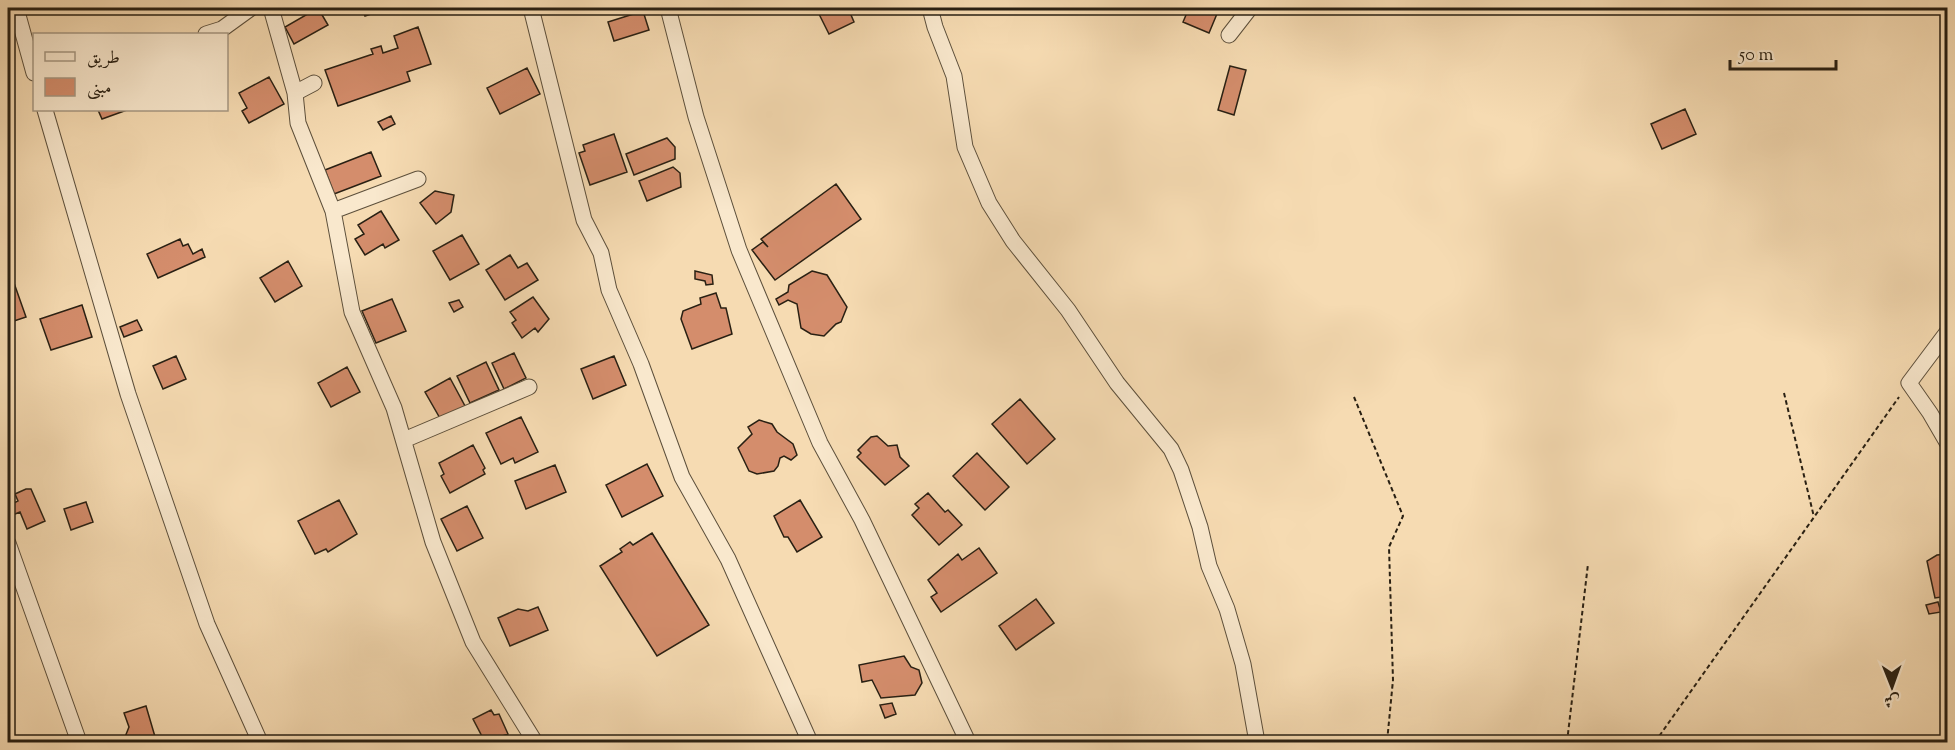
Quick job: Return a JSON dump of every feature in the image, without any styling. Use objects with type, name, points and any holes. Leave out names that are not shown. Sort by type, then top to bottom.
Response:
[{"type":"street","points":[[16,8],[33,69]]},
{"type":"street","points":[[209,33],[222,29],[251,8]]},
{"type":"street","points":[[271,8],[295,93],[298,123],[333,211],[352,312],[404,440],[433,542],[473,642],[535,742]]},
{"type":"street","points":[[531,8],[584,220],[601,253],[609,290],[641,364],[682,477],[728,559],[810,742]]},
{"type":"street","points":[[669,8],[696,117],[739,250],[820,443],[862,520],[968,742]]},
{"type":"street","points":[[930,8],[954,76],[965,147],[989,202],[1013,240],[1068,310],[1117,383],[1171,449],[1181,470],[1200,527],[1209,566],[1227,609],[1243,664],[1257,742]]},
{"type":"street","points":[[1229,34],[1250,8]]},
{"type":"street","points":[[295,93],[314,83]]},
{"type":"street","points":[[45,111],[128,394],[207,624],[260,742]]},
{"type":"street","points":[[333,211],[418,179]]},
{"type":"street","points":[[1947,331],[1909,383],[1930,413],[1947,444]]},
{"type":"street","points":[[404,440],[529,387]]},
{"type":"street","points":[[8,543],[79,742]]},
{"type":"path","points":[[1655,742],[1909,383]]},
{"type":"path","points":[[1784,393],[1814,517]]},
{"type":"path","points":[[1354,397],[1403,516],[1389,547],[1393,680],[1387,742]]},
{"type":"path","points":[[1567,742],[1588,564]]},
{"type":"building","points":[[318,8],[328,25],[294,44],[285,27]]},
{"type":"building","points":[[362,8],[389,8],[365,16]]},
{"type":"building","points":[[816,8],[848,8],[854,22],[829,34]]},
{"type":"building","points":[[1189,8],[1219,9],[1209,33],[1183,22]]},
{"type":"building","points":[[643,11],[649,30],[614,41],[608,22]]},
{"type":"building","points":[[418,27],[431,64],[407,72],[410,81],[338,106],[325,70],[373,54],[371,49],[381,46],[383,53],[398,48],[394,36]]},
{"type":"building","points":[[1230,66],[1246,70],[1234,115],[1218,110]]},
{"type":"building","points":[[527,68],[540,94],[500,114],[487,88]]},
{"type":"building","points":[[269,77],[284,104],[249,123],[242,111],[247,108],[239,93]]},
{"type":"building","points":[[1685,109],[1696,134],[1662,149],[1651,124]]},
{"type":"building","points":[[98,111],[124,111],[102,119]]},
{"type":"building","points":[[391,116],[395,124],[383,130],[378,122]]},
{"type":"building","points":[[614,134],[627,172],[590,185],[579,153],[585,151],[583,145]]},
{"type":"building","points":[[667,138],[675,147],[675,159],[634,175],[626,154]]},
{"type":"building","points":[[371,152],[381,176],[334,194],[325,170]]},
{"type":"building","points":[[673,167],[680,173],[681,187],[647,201],[639,181]]},
{"type":"building","points":[[836,184],[861,219],[775,280],[752,250],[763,242],[768,247],[761,239]]},
{"type":"building","points":[[435,191],[454,195],[451,212],[436,224],[420,203]]},
{"type":"building","points":[[381,211],[399,240],[385,248],[383,244],[365,255],[355,239],[364,234],[358,225]]},
{"type":"building","points":[[462,235],[479,264],[450,280],[433,251]]},
{"type":"building","points":[[180,239],[183,246],[188,244],[193,254],[202,249],[205,257],[158,278],[147,254]]},
{"type":"building","points":[[510,255],[518,268],[527,263],[538,280],[505,300],[486,270]]},
{"type":"building","points":[[288,261],[302,286],[275,302],[260,278]]},
{"type":"building","points":[[695,271],[712,275],[713,284],[706,285],[705,281],[695,279]]},
{"type":"building","points":[[812,271],[827,275],[847,307],[841,322],[824,336],[811,334],[801,328],[797,304],[788,300],[779,305],[776,299],[788,292],[789,285]]},
{"type":"building","points":[[14,283],[26,317],[8,323],[8,285]]},
{"type":"building","points":[[716,293],[721,308],[726,308],[732,334],[692,349],[681,319],[683,311],[701,304],[700,298]]},
{"type":"building","points":[[533,297],[549,319],[538,332],[535,328],[522,338],[512,323],[516,320],[510,312]]},
{"type":"building","points":[[392,299],[406,331],[376,343],[362,311]]},
{"type":"building","points":[[459,300],[463,307],[454,312],[449,303]]},
{"type":"building","points":[[82,305],[92,337],[51,350],[40,319]]},
{"type":"building","points":[[137,320],[142,330],[124,337],[120,327]]},
{"type":"building","points":[[514,353],[526,378],[504,389],[492,363]]},
{"type":"building","points":[[176,356],[186,379],[163,389],[153,366]]},
{"type":"building","points":[[614,356],[626,385],[593,399],[581,369]]},
{"type":"building","points":[[486,362],[499,390],[470,403],[457,376]]},
{"type":"building","points":[[347,367],[360,392],[331,407],[318,383]]},
{"type":"building","points":[[450,378],[465,406],[441,420],[425,392]]},
{"type":"building","points":[[1020,399],[1055,439],[1027,464],[992,424]]},
{"type":"building","points":[[521,417],[538,452],[515,463],[513,458],[501,464],[486,433]]},
{"type":"building","points":[[759,420],[772,424],[777,432],[793,444],[797,455],[791,460],[784,456],[780,458],[774,471],[757,474],[749,471],[738,448],[752,434],[748,427]]},
{"type":"building","points":[[877,436],[888,446],[897,445],[900,457],[909,466],[885,485],[857,457],[861,453],[858,450],[871,437]]},
{"type":"building","points":[[473,445],[485,468],[483,470],[485,474],[450,493],[441,476],[444,474],[439,463]]},
{"type":"building","points":[[977,453],[1009,487],[985,510],[953,476]]},
{"type":"building","points":[[647,464],[663,496],[622,517],[606,485]]},
{"type":"building","points":[[555,465],[566,492],[526,509],[515,481]]},
{"type":"building","points":[[31,489],[45,521],[27,529],[20,512],[10,516],[8,511],[8,506],[18,501],[15,494]]},
{"type":"building","points":[[928,493],[945,512],[948,510],[962,525],[939,545],[912,515],[919,508],[915,504]]},
{"type":"building","points":[[339,500],[357,534],[328,552],[326,549],[315,554],[298,521]]},
{"type":"building","points":[[800,500],[822,537],[797,552],[788,537],[784,537],[774,516]]},
{"type":"building","points":[[86,502],[93,522],[71,530],[64,509]]},
{"type":"building","points":[[467,506],[483,538],[457,551],[441,519]]},
{"type":"building","points":[[652,533],[709,625],[657,656],[600,566],[622,552],[620,549],[630,542],[633,545]]},
{"type":"building","points":[[979,548],[997,573],[941,612],[931,597],[937,593],[928,580],[958,554],[962,560]]},
{"type":"building","points":[[1948,554],[1948,596],[1935,598],[1927,561],[1937,555]]},
{"type":"building","points":[[1036,599],[1054,623],[1016,650],[999,626]]},
{"type":"building","points":[[1938,602],[1941,612],[1929,614],[1926,605]]},
{"type":"building","points":[[538,607],[548,630],[510,646],[498,618],[518,609],[528,611]]},
{"type":"building","points":[[904,656],[911,667],[919,670],[922,683],[915,695],[881,698],[872,680],[862,682],[859,665]]},
{"type":"building","points":[[892,703],[896,714],[885,718],[880,705]]},
{"type":"building","points":[[146,706],[156,740],[123,742],[129,727],[124,713]]},
{"type":"building","points":[[491,710],[494,715],[499,714],[508,734],[485,742],[473,719]]}]
